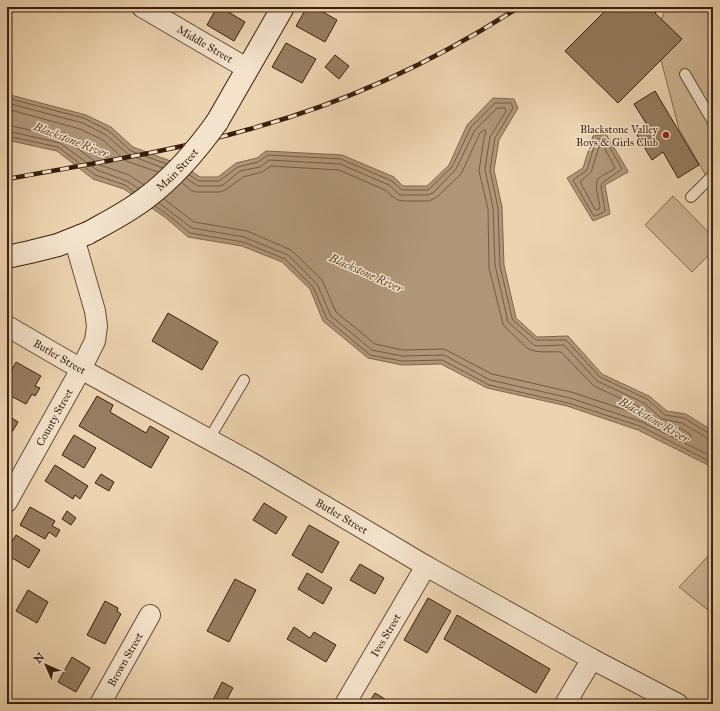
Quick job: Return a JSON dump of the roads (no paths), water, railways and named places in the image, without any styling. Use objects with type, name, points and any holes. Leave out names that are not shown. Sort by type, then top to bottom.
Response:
[{"type":"main road","name":"Main Street","points":[[7,257],[58,245],[81,236],[127,211],[146,198],[184,162],[203,141],[217,122],[283,7]]},
{"type":"street","name":"Middle Street","points":[[142,7],[248,69]]},
{"type":"street","name":"County Street","points":[[7,502],[95,341],[97,326],[95,311],[81,236]]},
{"type":"street","name":"Butler Street","points":[[7,326],[81,369],[266,471],[426,566],[592,659],[678,704]]},
{"type":"street","name":"Ives Street","points":[[345,704],[426,566]]},
{"type":"street","name":"Brown Street","points":[[100,704],[150,615]]},
{"type":"street","points":[[565,704],[592,659]]},
{"type":"lane","points":[[685,74],[713,122]]},
{"type":"lane","points":[[691,197],[713,175]]},
{"type":"lane","points":[[208,439],[244,380]]},
{"type":"water","name":"Blackstone River","points":[[7,94],[86,115],[111,127],[133,147],[184,166],[200,177],[218,177],[236,163],[257,158],[266,151],[342,155],[394,177],[403,186],[427,186],[449,165],[467,125],[493,98],[514,99],[518,108],[499,140],[494,170],[502,207],[504,265],[516,318],[537,337],[568,336],[602,374],[649,396],[667,411],[686,414],[713,431],[713,468],[638,430],[567,406],[487,388],[441,364],[402,365],[368,358],[323,321],[310,289],[282,262],[242,246],[188,237],[166,218],[124,189],[93,179],[57,151],[7,140]]},
{"type":"water","points":[[606,134],[628,172],[605,185],[610,214],[593,221],[567,178],[583,168],[593,136]]},
{"type":"railway","points":[[7,179],[129,157],[190,144],[285,119],[320,107],[389,78],[488,27],[519,7]]},
{"type":"place","name":"Blackstone Valley Boys & Girls Club","points":[[666,135]]}]
